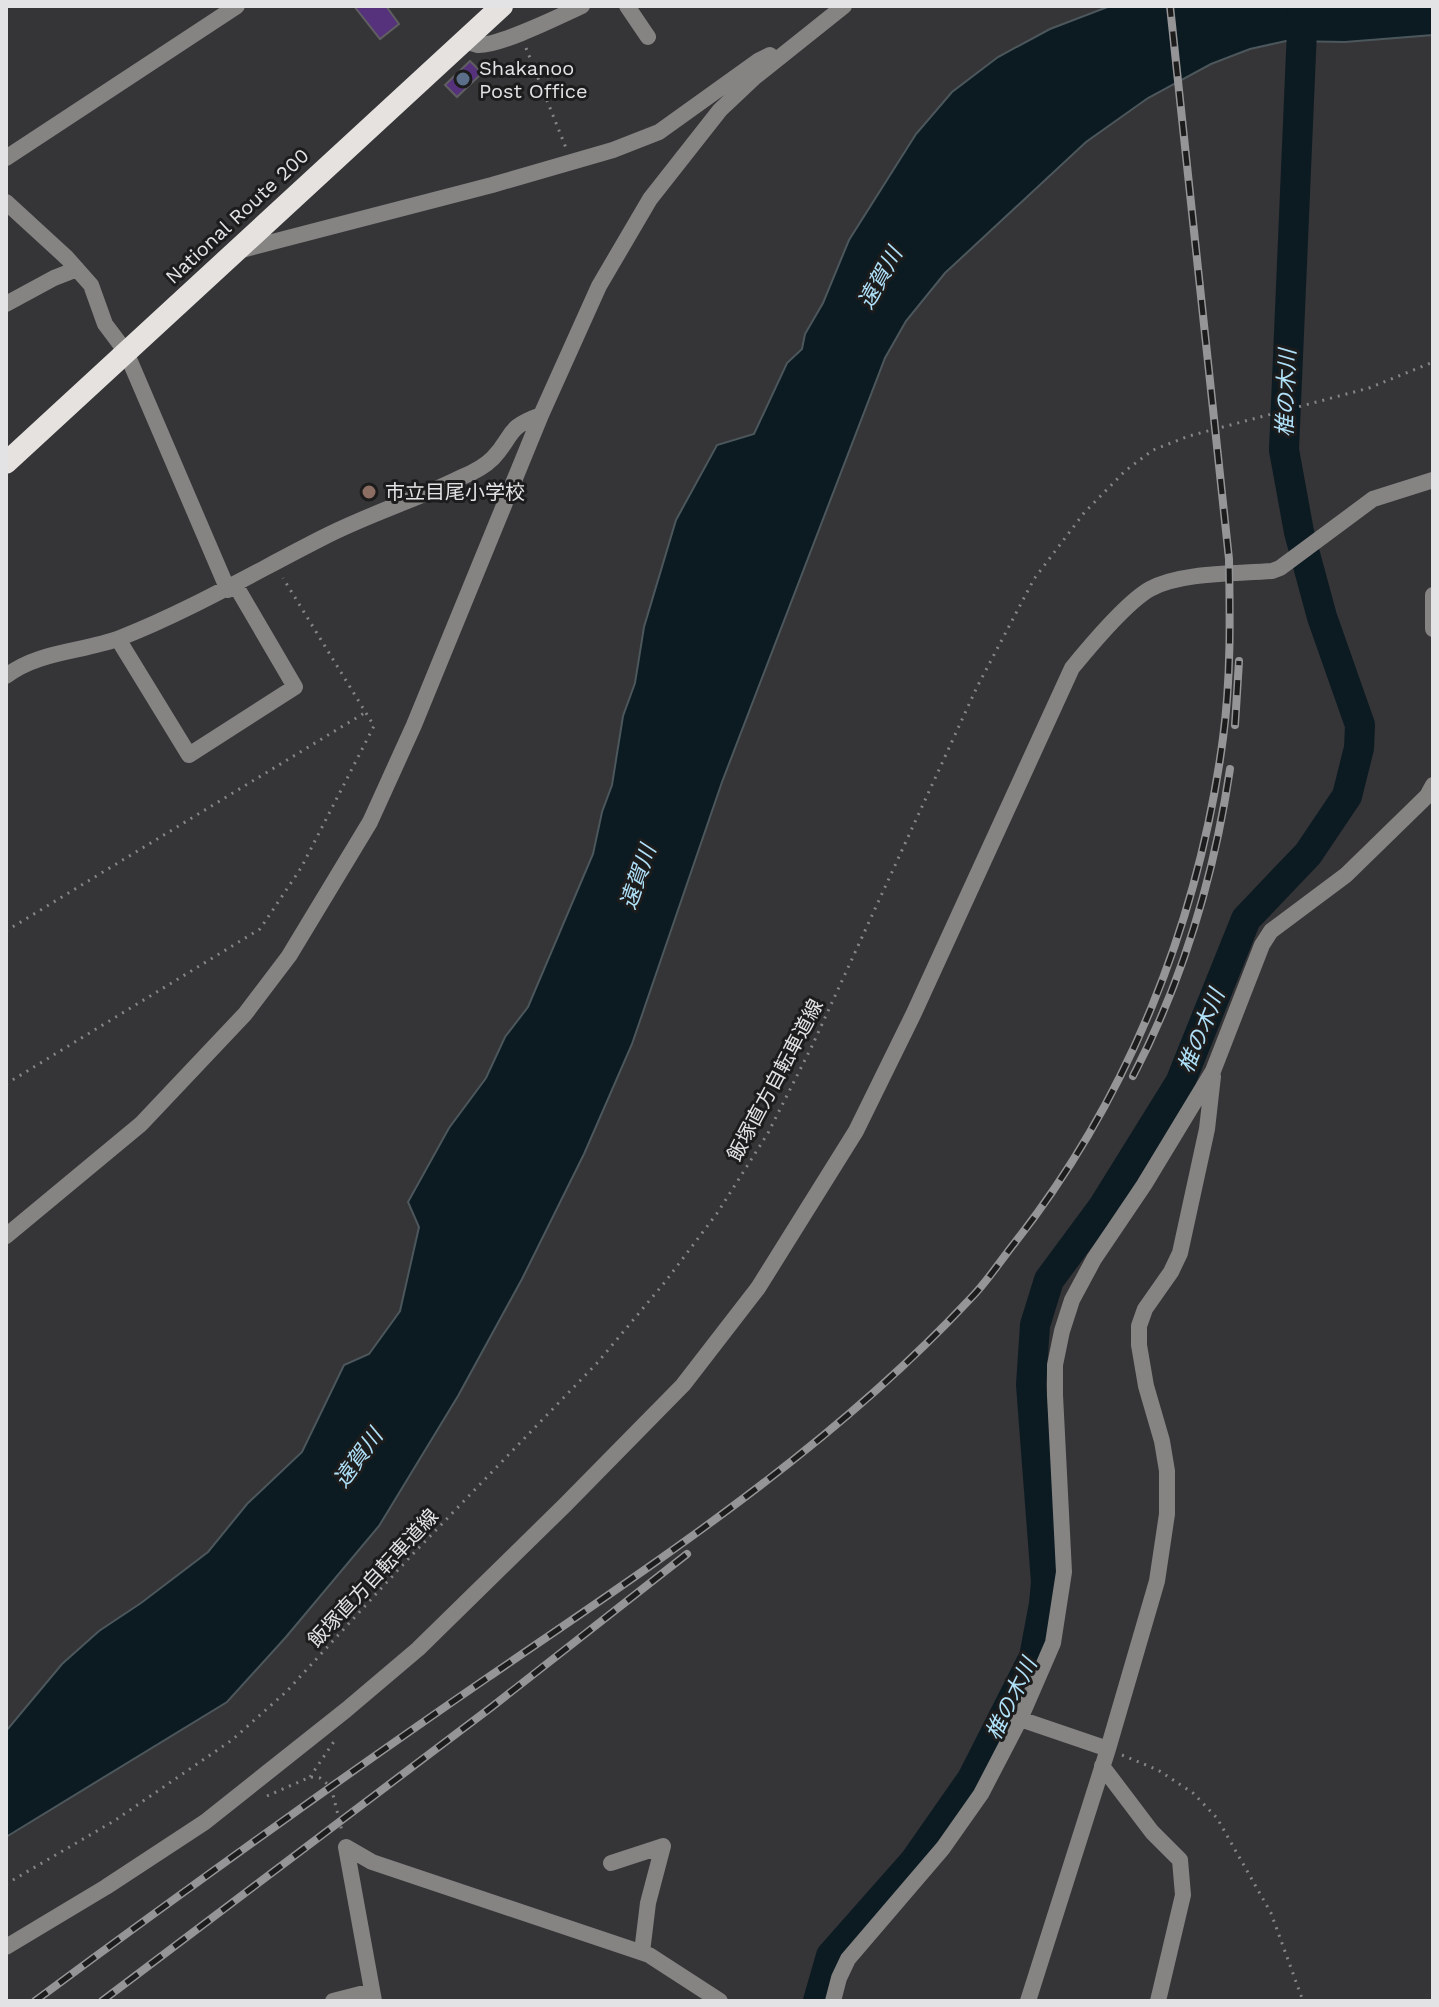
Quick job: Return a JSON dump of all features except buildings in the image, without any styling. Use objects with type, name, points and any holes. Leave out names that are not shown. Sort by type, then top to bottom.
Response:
[{"type":"highway","name":"National Route 200","points":[[6,463],[502,6]]},
{"type":"street","points":[[6,158],[237,6]]},
{"type":"street","points":[[466,40],[474,45],[484,44],[520,33],[582,6]]},
{"type":"street","points":[[627,6],[648,37]]},
{"type":"street","points":[[6,1236],[141,1124],[245,1014],[289,956],[370,822],[414,725],[541,415],[599,286],[650,199],[720,110],[836,9]]},
{"type":"street","points":[[232,252],[613,150],[659,132],[758,61],[794,45]]},
{"type":"street","points":[[6,202],[91,285],[105,324],[126,352],[232,588],[295,687],[189,755],[118,639]]},
{"type":"street","points":[[6,304],[77,269]]},
{"type":"street","points":[[6,676],[28,663],[118,639],[232,588],[374,513],[461,478],[492,459],[515,426],[541,415]]},
{"type":"street","points":[[6,1947],[205,1822],[346,1710],[418,1649],[683,1385],[758,1288],[856,1131],[913,1015],[1072,668],[1099,636],[1148,590],[1185,579],[1280,568],[1373,499],[1433,480]]},
{"type":"street","points":[[1433,595],[1433,629]]},
{"type":"street","points":[[833,2001],[848,1959],[943,1848],[981,1794],[1020,1719],[1053,1643],[1064,1572],[1055,1365],[1072,1300],[1094,1259],[1144,1185],[1213,1071],[1262,945],[1271,931],[1346,875],[1427,796],[1433,785]]},
{"type":"street","points":[[1028,2001],[1108,1749],[1157,1581],[1167,1514],[1165,1456],[1146,1386],[1139,1326],[1145,1309],[1171,1272],[1180,1253],[1207,1129],[1213,1071]]},
{"type":"street","points":[[1020,1719],[1108,1749]]},
{"type":"street","points":[[1102,1766],[1152,1832],[1180,1860],[1183,1895],[1158,2001]]},
{"type":"street","points":[[611,1863],[663,1846],[648,1903],[642,1952]]},
{"type":"street","points":[[346,1847],[372,1862],[642,1952],[720,2001]]},
{"type":"street","points":[[333,2001],[373,1996],[346,1847]]},
{"type":"path","points":[[520,33],[572,162]]},
{"type":"path","name":"飯塚直方自転車道線","points":[[6,1884],[114,1821],[232,1740],[287,1691],[410,1557],[598,1362],[665,1282],[718,1212],[768,1133],[812,1046],[977,687],[1034,579],[1084,513],[1125,471],[1153,450],[1189,436],[1369,388],[1433,362]]},
{"type":"path","points":[[6,1084],[260,929],[301,868],[374,726],[275,565]]},
{"type":"path","points":[[6,931],[366,712]]},
{"type":"path","points":[[1108,1749],[1158,1770],[1193,1793],[1217,1818],[1271,1913],[1303,2001]]},
{"type":"path","points":[[257,1800],[310,1777],[320,1778],[331,1787],[346,1847]]},
{"type":"water","name":"遠賀川","points":[[1110,6],[1433,6],[1433,35],[1345,42],[1286,41],[1250,49],[1211,64],[1148,98],[1086,142],[945,273],[906,321],[885,358],[722,782],[632,1044],[584,1154],[522,1279],[458,1396],[379,1526],[227,1702],[6,1837],[6,1731],[62,1664],[99,1631],[208,1552],[247,1504],[302,1452],[344,1365],[369,1354],[400,1311],[419,1227],[408,1202],[449,1128],[486,1078],[505,1037],[528,1007],[593,854],[602,812],[612,785],[623,716],[635,683],[644,627],[676,520],[717,445],[754,434],[787,363],[802,349],[805,334],[823,303],[849,240],[916,134],[952,92],[998,57],[1050,29]]},
{"type":"waterway","name":"椎の木川","points":[[818,2001],[831,1956],[914,1862],[972,1779],[1034,1657],[1046,1582],[1031,1385],[1035,1325],[1049,1280],[1103,1207],[1180,1083],[1246,919],[1308,854],[1347,796],[1359,748],[1360,725],[1322,617],[1299,532],[1284,450],[1303,6]]},
{"type":"railway","points":[[35,2001],[316,1797],[677,1547],[800,1455],[916,1354],[976,1293],[1054,1189],[1091,1130],[1124,1069],[1176,941],[1212,806],[1227,693],[1229,559],[1170,6]]},
{"type":"railway","points":[[1235,725],[1239,661]]},
{"type":"railway","points":[[1133,1076],[1167,1003],[1194,927],[1215,849],[1230,769]]},
{"type":"railway","points":[[102,2001],[493,1706],[687,1554]]},
{"type":"place","name":"Shakanoo Post Office","points":[[463,79]]},
{"type":"place","name":"市立目尾小学校","points":[[369,492]]}]
